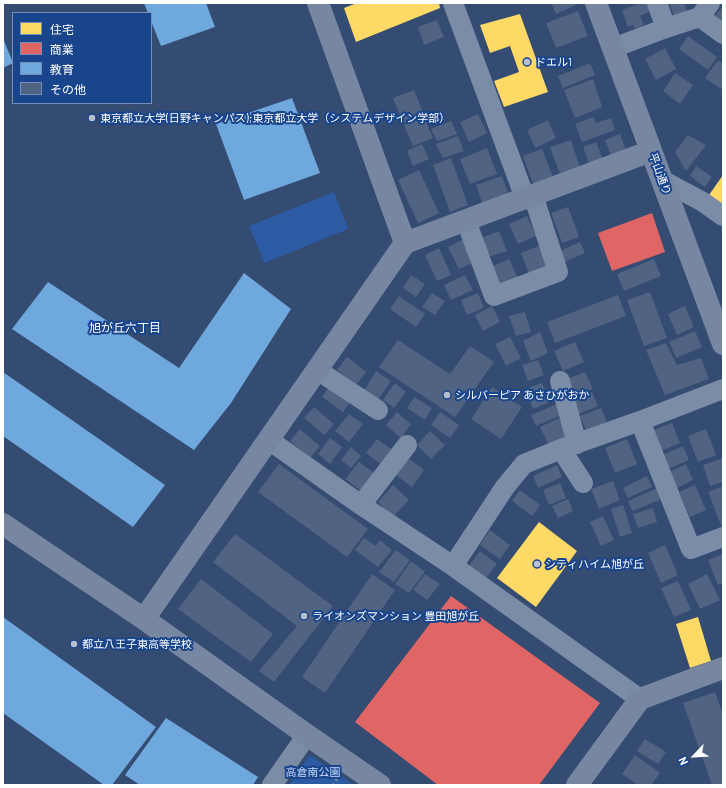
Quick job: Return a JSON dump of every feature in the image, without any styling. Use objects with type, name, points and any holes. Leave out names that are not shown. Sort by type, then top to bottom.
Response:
[{"type":"street","points":[[318,3],[405,243]]},
{"type":"street","points":[[453,3],[558,272],[494,296],[466,221]]},
{"type":"street","name":"平山通り","points":[[596,3],[723,344]]},
{"type":"street","points":[[657,3],[666,28]]},
{"type":"street","points":[[613,48],[666,28],[705,10],[723,34]]},
{"type":"street","points":[[144,619],[405,243],[651,151]]},
{"type":"street","points":[[662,180],[703,202],[723,216]]},
{"type":"street","points":[[317,370],[378,410]]},
{"type":"street","points":[[560,381],[569,446],[583,484]]},
{"type":"street","points":[[453,566],[505,487],[524,464],[723,389]]},
{"type":"street","points":[[640,421],[691,549],[723,537]]},
{"type":"street","points":[[268,440],[361,505],[453,566],[640,699]]},
{"type":"street","points":[[361,505],[407,445]]},
{"type":"street","points":[[3,524],[144,619],[380,785]]},
{"type":"street","points":[[577,785],[640,699],[723,668]]},
{"type":"street","points":[[272,785],[307,735]]},
{"type":"green space","points":[[334,192],[348,229],[264,263],[249,226]]},
{"type":"green space","name":"高倉南公園","points":[[309,756],[314,758],[354,785],[289,785]]},
{"type":"building: 住宅","points":[[357,3],[439,3],[440,8],[356,42],[344,8]]},
{"type":"building: 住宅","name":"ドエル1","points":[[520,14],[548,92],[504,107],[494,81],[519,72],[510,46],[490,53],[480,25]]},
{"type":"building: 住宅","points":[[723,175],[723,205],[709,195]]},
{"type":"building: 住宅","name":"シティハイム旭が丘","points":[[539,522],[577,551],[536,607],[497,578]]},
{"type":"building: 住宅","points":[[698,617],[711,661],[690,668],[676,624]]},
{"type":"building: 商業","points":[[652,213],[665,252],[612,271],[598,233]]},
{"type":"building: 商業","points":[[451,596],[600,703],[539,785],[438,785],[355,722]]},
{"type":"building: 教育","points":[[144,3],[206,3],[215,27],[161,46],[152,24],[152,12],[148,12]]},
{"type":"building: 教育","points":[[3,38],[12,64],[3,68]]},
{"type":"building: 教育","points":[[292,98],[320,173],[244,200],[216,124]]},
{"type":"building: 教育","points":[[244,273],[291,309],[231,403],[194,450],[12,329],[48,282],[179,368]]},
{"type":"building: 教育","points":[[3,372],[165,485],[133,527],[3,436]]},
{"type":"building: 教育","points":[[3,617],[156,727],[112,785],[104,785],[3,713]]},
{"type":"building: 教育","points":[[166,718],[258,777],[253,785],[140,785],[125,775]]},
{"type":"building: その他","points":[[551,3],[575,3],[576,5],[556,14]]},
{"type":"building: その他","points":[[640,3],[649,3],[652,11],[640,16],[644,25],[635,29],[633,25],[628,27],[622,10]]},
{"type":"building: その他","points":[[669,3],[684,3],[688,13],[675,18]]},
{"type":"building: その他","points":[[723,6],[723,26],[713,19]]},
{"type":"building: その他","points":[[578,11],[588,36],[556,48],[546,23]]},
{"type":"building: その他","points":[[437,20],[444,37],[424,45],[418,27]]},
{"type":"building: その他","points":[[688,36],[717,57],[708,70],[679,49]]},
{"type":"building: その他","points":[[665,48],[676,69],[656,80],[645,59]]},
{"type":"building: その他","points":[[718,60],[723,64],[723,90],[705,78]]},
{"type":"building: その他","points":[[590,63],[595,75],[563,88],[558,76]]},
{"type":"building: その他","points":[[675,73],[693,85],[680,104],[663,91]]},
{"type":"building: その他","points":[[593,79],[602,107],[575,118],[564,90]]},
{"type":"building: その他","points":[[414,90],[424,115],[403,123],[393,98]]},
{"type":"building: その他","points":[[478,114],[487,133],[469,142],[460,122]]},
{"type":"building: その他","points":[[424,117],[433,138],[413,146],[404,125]]},
{"type":"building: その他","points":[[593,117],[596,123],[611,118],[615,130],[582,142],[575,124]]},
{"type":"building: その他","points":[[548,120],[556,138],[535,148],[527,130]]},
{"type":"building: その他","points":[[451,121],[457,134],[437,141],[431,129]]},
{"type":"building: その他","points":[[620,134],[627,153],[612,158],[605,140]]},
{"type":"building: その他","points":[[688,135],[706,145],[686,171],[675,152]]},
{"type":"building: その他","points":[[458,136],[464,151],[443,158],[436,144]]},
{"type":"building: その他","points":[[571,140],[582,174],[562,180],[550,147]]},
{"type":"building: その他","points":[[596,142],[605,164],[591,169],[583,147]]},
{"type":"building: その他","points":[[422,144],[429,159],[413,166],[407,151]]},
{"type":"building: その他","points":[[487,148],[497,174],[470,184],[460,159]]},
{"type":"building: その他","points":[[542,149],[556,185],[536,192],[523,156]]},
{"type":"building: その他","points":[[451,158],[468,205],[450,212],[433,165]]},
{"type":"building: その他","points":[[696,166],[712,177],[705,187],[690,176]]},
{"type":"building: その他","points":[[419,170],[439,213],[418,223],[398,180]]},
{"type":"building: その他","points":[[502,176],[510,199],[484,208],[476,185]]},
{"type":"building: その他","points":[[568,207],[579,237],[562,243],[551,213]]},
{"type":"building: その他","points":[[527,216],[536,236],[518,244],[509,224]]},
{"type":"building: その他","points":[[499,231],[507,251],[488,257],[481,238]]},
{"type":"building: その他","points":[[464,239],[475,262],[459,269],[448,247]]},
{"type":"building: その他","points":[[580,242],[585,253],[565,262],[560,251]]},
{"type":"building: その他","points":[[541,245],[550,269],[530,277],[521,253]]},
{"type":"building: その他","points":[[439,248],[451,275],[437,281],[425,255]]},
{"type":"building: その他","points":[[509,259],[519,280],[499,289],[489,268]]},
{"type":"building: その他","points":[[654,259],[661,276],[624,291],[617,274]]},
{"type":"building: その他","points":[[411,275],[425,284],[416,297],[403,288]]},
{"type":"building: その他","points":[[465,275],[473,290],[451,300],[444,285]]},
{"type":"building: その他","points":[[650,292],[667,338],[644,346],[627,300]]},
{"type":"building: その他","points":[[432,293],[445,301],[435,315],[422,307]]},
{"type":"building: その他","points":[[478,293],[484,308],[467,315],[461,300]]},
{"type":"building: その他","points":[[618,295],[626,316],[555,343],[547,322]]},
{"type":"building: その他","points":[[399,296],[425,314],[416,327],[390,309]]},
{"type":"building: その他","points":[[492,306],[500,322],[483,331],[475,315]]},
{"type":"building: その他","points":[[685,306],[694,327],[677,335],[668,314]]},
{"type":"building: その他","points":[[525,312],[531,332],[516,336],[509,316]]},
{"type":"building: その他","points":[[695,331],[702,347],[676,358],[669,342]]},
{"type":"building: その他","points":[[540,332],[548,353],[531,361],[523,341]]},
{"type":"building: その他","points":[[510,337],[521,358],[506,366],[495,344]]},
{"type":"building: その他","name":"シルバーピア あさひがおか","points":[[398,340],[450,374],[470,346],[494,362],[455,417],[379,367]]},
{"type":"building: その他","points":[[575,342],[584,362],[563,371],[554,351]]},
{"type":"building: その他","points":[[666,343],[677,365],[701,358],[709,379],[665,395],[646,350]]},
{"type":"building: その他","points":[[347,357],[366,372],[356,385],[337,370]]},
{"type":"building: その他","points":[[538,360],[544,375],[528,381],[522,365]]},
{"type":"building: その他","points":[[376,371],[391,381],[378,400],[364,391]]},
{"type":"building: その他","points":[[585,372],[593,389],[575,396],[567,379]]},
{"type":"building: その他","points":[[395,383],[406,392],[394,408],[383,400]]},
{"type":"building: その他","points":[[542,383],[550,402],[533,409],[525,389]]},
{"type":"building: その他","points":[[330,385],[352,400],[343,412],[322,397]]},
{"type":"building: その他","points":[[492,387],[522,407],[501,439],[471,419]]},
{"type":"building: その他","points":[[592,392],[598,406],[579,414],[574,400]]},
{"type":"building: その他","points":[[414,397],[432,408],[425,420],[407,408]]},
{"type":"building: その他","points":[[557,404],[562,415],[536,426],[531,415]]},
{"type":"building: その他","points":[[314,407],[334,424],[324,435],[304,418]]},
{"type":"building: その他","points":[[601,408],[607,422],[586,430],[580,416]]},
{"type":"building: その他","points":[[397,412],[411,424],[401,438],[386,425]]},
{"type":"building: その他","points":[[440,412],[459,425],[450,438],[431,425]]},
{"type":"building: その他","points":[[349,414],[363,424],[349,442],[335,431]]},
{"type":"building: その他","points":[[559,418],[568,436],[549,445],[540,427]]},
{"type":"building: その他","points":[[672,423],[680,443],[661,451],[653,430]]},
{"type":"building: その他","points":[[300,429],[320,446],[310,458],[290,441]]},
{"type":"building: その他","points":[[706,429],[716,455],[698,462],[688,436]]},
{"type":"building: その他","points":[[430,431],[445,445],[431,459],[417,445]]},
{"type":"building: その他","points":[[330,438],[342,447],[330,464],[318,454]]},
{"type":"building: その他","points":[[377,439],[394,451],[383,466],[366,453]]},
{"type":"building: その他","points":[[627,439],[637,464],[615,473],[605,448]]},
{"type":"building: その他","points":[[683,446],[689,460],[668,469],[662,455]]},
{"type":"building: その他","points":[[351,447],[361,456],[351,468],[341,460]]},
{"type":"building: その他","points":[[408,458],[424,470],[412,487],[396,475]]},
{"type":"building: その他","points":[[723,458],[723,482],[710,486],[703,465]]},
{"type":"building: その他","points":[[359,462],[374,473],[361,491],[345,479]]},
{"type":"building: その他","points":[[279,464],[368,529],[347,557],[258,492]]},
{"type":"building: その他","points":[[686,464],[693,480],[677,488],[669,472]]},
{"type":"building: その他","points":[[557,465],[562,477],[538,488],[533,476]]},
{"type":"building: その他","points":[[647,476],[652,487],[628,498],[623,488]]},
{"type":"building: その他","points":[[613,481],[620,500],[599,509],[591,489]]},
{"type":"building: その他","points":[[560,483],[566,498],[549,505],[543,490]]},
{"type":"building: その他","points":[[393,485],[409,500],[393,517],[378,502]]},
{"type":"building: その他","points":[[695,485],[706,510],[690,517],[679,492]]},
{"type":"building: その他","points":[[723,486],[723,530],[708,492]]},
{"type":"building: その他","points":[[657,488],[662,499],[632,511],[628,501]]},
{"type":"building: その他","points":[[520,490],[540,505],[532,516],[512,501]]},
{"type":"building: その他","points":[[568,499],[573,511],[558,518],[552,506]]},
{"type":"building: その他","points":[[623,505],[632,533],[620,537],[611,509]]},
{"type":"building: その他","points":[[653,508],[657,522],[638,528],[633,514]]},
{"type":"building: その他","points":[[603,516],[614,540],[601,546],[590,522]]},
{"type":"building: その他","points":[[490,530],[510,545],[500,559],[480,545]]},
{"type":"building: その他","name":"ライオンズマンション 豊田旭が丘","points":[[235,534],[333,606],[274,682],[259,671],[297,626],[213,562]]},
{"type":"building: その他","points":[[364,538],[376,546],[380,540],[392,550],[378,567],[355,550]]},
{"type":"building: その他","points":[[665,545],[678,575],[661,583],[648,553]]},
{"type":"building: その他","points":[[396,550],[410,560],[394,582],[379,572]]},
{"type":"building: その他","points":[[480,551],[497,564],[486,578],[469,566]]},
{"type":"building: その他","points":[[723,554],[723,583],[718,585],[708,560]]},
{"type":"building: その他","points":[[411,561],[425,572],[409,593],[395,584]]},
{"type":"building: その他","points":[[372,574],[395,590],[325,693],[302,677]]},
{"type":"building: その他","points":[[425,574],[440,584],[427,600],[413,590]]},
{"type":"building: その他","points":[[707,574],[720,600],[700,609],[688,584]]},
{"type":"building: その他","points":[[201,579],[273,634],[251,662],[178,609]]},
{"type":"building: その他","points":[[678,581],[691,610],[674,617],[661,588]]},
{"type":"building: その他","points":[[715,692],[723,715],[723,785],[712,785],[683,703]]},
{"type":"building: その他","points":[[645,739],[666,752],[658,764],[637,751]]},
{"type":"building: その他","points":[[635,755],[660,773],[651,785],[638,785],[622,774]]},
{"type":"place","name":"ドエル1","points":[[527,62]]},
{"type":"place","name":"東京都立大学(日野キャンパス);東京都立大学（システムデザイン学部）","points":[[92,118]]},
{"type":"place","name":"シルバーピア あさひがおか","points":[[447,395]]},
{"type":"place","name":"シティハイム旭が丘","points":[[537,564]]},
{"type":"place","name":"ライオンズマンション 豊田旭が丘","points":[[304,616]]},
{"type":"place","name":"都立八王子東高等学校","points":[[74,644]]},
{"type":"district","name":"旭が丘六丁目","points":[[125,328]]}]
